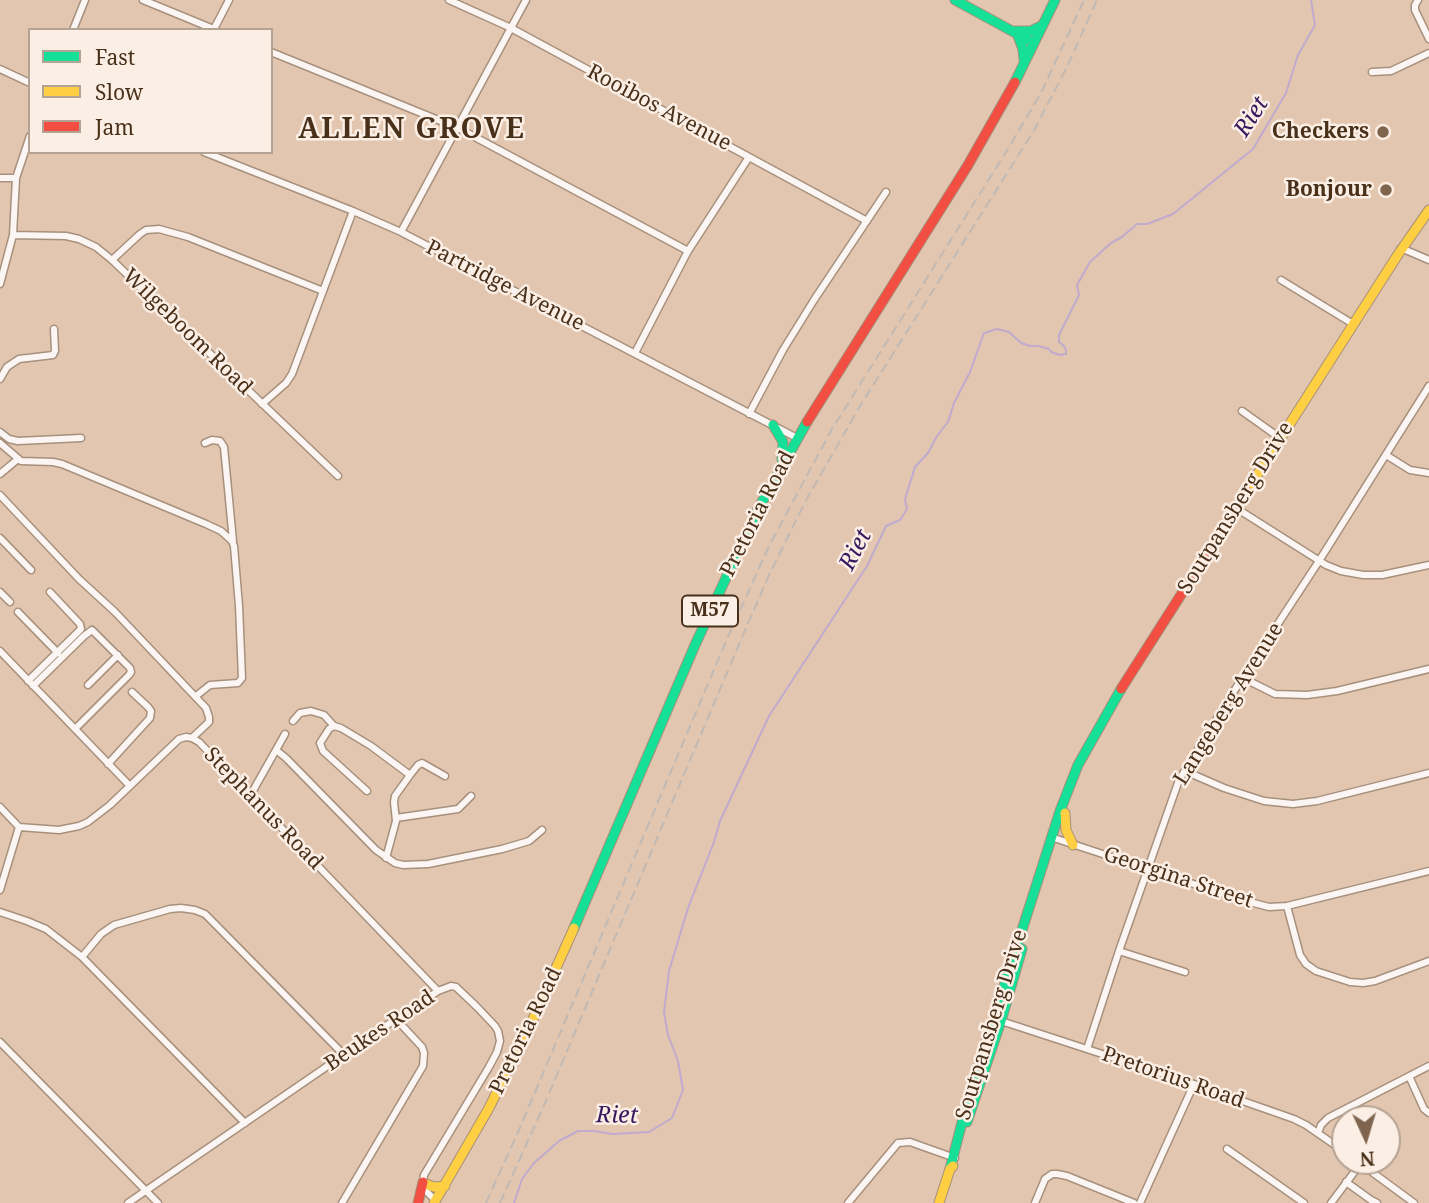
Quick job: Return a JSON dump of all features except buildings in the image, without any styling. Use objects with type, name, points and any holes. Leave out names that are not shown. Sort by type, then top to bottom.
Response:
[{"type":"main road","points":[[955,0],[1034,43]]},
{"type":"main road","name":"Pretoria Road","points":[[435,1202],[489,1108],[534,1019],[700,633],[757,511],[797,438],[968,165],[1024,64],[1055,0]]},
{"type":"main road","points":[[1016,32],[1031,31],[1043,25]]},
{"type":"main road","points":[[1016,32],[1023,48],[1024,64]]},
{"type":"main road","name":"Soutpansberg Drive","points":[[939,1203],[1059,811],[1088,745],[1429,202]]},
{"type":"main road","name":"Soutpansberg Drive","points":[[1400,251],[1429,210]]},
{"type":"main road","points":[[773,425],[783,442],[780,467]]},
{"type":"main road","name":"Soutpansberg Drive","points":[[1053,837],[1065,813],[1080,763]]},
{"type":"main road","points":[[1065,813],[1066,830],[1073,845]]},
{"type":"main road","points":[[418,1203],[423,1183],[434,1187],[444,1186]]},
{"type":"street","points":[[74,28],[85,0]]},
{"type":"street","points":[[144,0],[213,28]]},
{"type":"street","points":[[215,28],[229,0]]},
{"type":"street","name":"Rooibos Avenue","points":[[449,0],[511,28],[867,221]]},
{"type":"street","points":[[401,232],[526,0]]},
{"type":"street","points":[[1418,0],[1415,10],[1429,39]]},
{"type":"street","points":[[273,53],[458,128],[688,250]]},
{"type":"street","points":[[1372,72],[1391,71],[1429,53]]},
{"type":"street","points":[[0,69],[28,82]]},
{"type":"street","points":[[0,284],[13,235],[16,178],[28,142]]},
{"type":"street","name":"Partridge Avenue","points":[[209,154],[401,232],[797,438]]},
{"type":"street","points":[[635,353],[688,250],[750,157]]},
{"type":"street","points":[[0,178],[16,178]]},
{"type":"street","points":[[749,414],[795,330],[886,192]]},
{"type":"street","points":[[262,404],[286,383],[292,374],[353,211]]},
{"type":"street","points":[[112,260],[146,230],[159,229],[188,237],[323,291]]},
{"type":"street","name":"Wilgeboom Road","points":[[13,235],[53,235],[79,239],[96,247],[338,476]]},
{"type":"street","points":[[1400,251],[1429,260]]},
{"type":"street","points":[[1281,280],[1353,324]]},
{"type":"street","points":[[0,379],[7,367],[19,359],[53,355],[54,329]]},
{"type":"street","name":"Langeberg Avenue","points":[[1087,1049],[1175,788],[1429,386]]},
{"type":"street","points":[[1242,411],[1280,438]]},
{"type":"street","points":[[0,432],[9,439],[18,441],[81,438]]},
{"type":"street","points":[[196,696],[210,685],[238,683],[242,678],[239,607],[224,447],[220,441],[205,443]]},
{"type":"street","points":[[0,443],[18,459],[62,464],[216,529],[233,543]]},
{"type":"street","points":[[1386,455],[1410,470],[1429,473]]},
{"type":"street","points":[[0,474],[18,459]]},
{"type":"street","points":[[0,495],[206,708],[209,720],[192,738]]},
{"type":"street","points":[[1236,508],[1319,561],[1341,571],[1391,574],[1429,565]]},
{"type":"street","points":[[0,538],[30,569]]},
{"type":"street","points":[[0,592],[10,601]]},
{"type":"street","points":[[31,683],[81,627],[50,592]]},
{"type":"street","points":[[19,612],[58,653]]},
{"type":"street","points":[[31,683],[90,631],[98,634],[130,668],[131,673],[75,729]]},
{"type":"street","points":[[0,652],[130,786]]},
{"type":"street","points":[[88,685],[118,655]]},
{"type":"street","points":[[1243,678],[1275,694],[1307,695],[1337,691],[1429,669]]},
{"type":"street","points":[[108,764],[150,718],[148,707],[132,692]]},
{"type":"street","points":[[293,721],[300,713],[324,715],[334,726],[371,746],[410,775]]},
{"type":"street","points":[[334,726],[320,743],[323,751],[367,791]]},
{"type":"street","points":[[250,796],[285,734]]},
{"type":"street","name":"Stephanus Road","points":[[19,827],[59,830],[88,822],[110,805],[176,742],[182,738],[192,738],[199,742],[438,990]]},
{"type":"street","points":[[276,750],[376,850],[396,863],[403,865],[439,862],[521,844],[537,836],[542,830]]},
{"type":"street","points":[[386,858],[396,818],[393,806],[395,796],[410,775],[422,763],[445,776]]},
{"type":"street","points":[[1185,771],[1264,801],[1293,804],[1317,801],[1429,773]]},
{"type":"street","points":[[396,818],[458,809],[471,796]]},
{"type":"street","points":[[0,807],[19,827],[0,891]]},
{"type":"street","name":"Georgina Street","points":[[1053,837],[1263,906],[1287,906],[1429,871]]},
{"type":"street","points":[[1287,906],[1300,955],[1306,964],[1316,971],[1350,982],[1369,983],[1429,961]]},
{"type":"street","points":[[82,957],[101,934],[114,925],[170,909],[188,908],[200,911],[344,1055]]},
{"type":"street","points":[[0,912],[46,929],[82,957],[244,1123]]},
{"type":"street","points":[[1119,951],[1185,972]]},
{"type":"street","name":"Beukes Road","points":[[128,1203],[396,1018],[438,990],[451,986],[456,987],[477,1006],[495,1026],[500,1041],[489,1067],[424,1175],[423,1183]]},
{"type":"street","points":[[342,1203],[423,1066],[422,1047],[396,1018]]},
{"type":"street","name":"Pretorius Road","points":[[997,1020],[1294,1119],[1331,1142]]},
{"type":"street","points":[[0,1042],[158,1203]]},
{"type":"street","points":[[1318,1133],[1328,1118],[1429,1066]]},
{"type":"street","points":[[1409,1076],[1424,1109],[1429,1113]]},
{"type":"street","points":[[1140,1203],[1194,1084]]},
{"type":"street","points":[[848,1203],[898,1143],[910,1142],[953,1157]]},
{"type":"street","points":[[1227,1149],[1304,1203]]},
{"type":"street","points":[[1035,1203],[1045,1179],[1057,1174],[1134,1203]]},
{"type":"street","points":[[1331,1203],[1351,1175]]},
{"type":"street","points":[[1376,1175],[1414,1203]]},
{"type":"street","points":[[1346,1182],[1377,1203]]},
{"type":"street","points":[[423,1183],[426,1192],[435,1202]]},
{"type":"waterway","name":"Riet","points":[[514,1203],[522,1179],[534,1163],[559,1141],[578,1131],[613,1134],[649,1132],[672,1118],[683,1090],[664,1012],[669,971],[688,908],[720,821],[769,716],[867,566],[886,526],[900,520],[907,509],[905,499],[915,467],[928,453],[948,422],[984,333],[997,329],[1009,332],[1021,343],[1049,349],[1060,355],[1066,354],[1064,346],[1059,342],[1059,335],[1079,295],[1077,285],[1090,262],[1137,224],[1147,224],[1173,214],[1253,149],[1286,93],[1298,55],[1315,25],[1311,0]]},
{"type":"railway","points":[[486,1203],[769,546],[832,429],[1042,91],[1084,0]]},
{"type":"railway","points":[[500,1203],[769,575],[805,502],[860,406],[1033,132],[1067,67],[1097,0]]},
{"type":"traffic: fast","points":[[955,0],[1034,43]]},
{"type":"traffic: fast","points":[[1015,82],[1055,0]]},
{"type":"traffic: fast","points":[[1015,31],[1031,31],[1043,25]]},
{"type":"traffic: fast","points":[[1017,33],[1024,60]]},
{"type":"traffic: fast","points":[[574,928],[695,645],[757,511],[807,422]]},
{"type":"traffic: fast","points":[[773,425],[783,442],[782,460]]},
{"type":"traffic: fast","points":[[950,1169],[968,1099],[1060,811],[1078,765],[1121,689]]},
{"type":"traffic: fast","points":[[967,1122],[1022,949]]},
{"type":"traffic: slow","points":[[1247,491],[1429,210]]},
{"type":"traffic: slow","points":[[1065,813],[1066,830],[1073,845]]},
{"type":"traffic: slow","points":[[434,1203],[489,1108],[574,928]]},
{"type":"traffic: slow","points":[[939,1203],[953,1166]]},
{"type":"traffic: slow","points":[[423,1183],[434,1187],[445,1186]]},
{"type":"traffic: jam","points":[[807,422],[968,165],[1015,82]]},
{"type":"traffic: jam","points":[[1121,689],[1247,491]]},
{"type":"traffic: jam","points":[[418,1203],[423,1182]]},
{"type":"place","name":"Checkers","points":[[1383,132]]},
{"type":"place","name":"Bonjour","points":[[1386,190]]},
{"type":"district","name":"ALLEN GROVE","points":[[412,130]]}]
